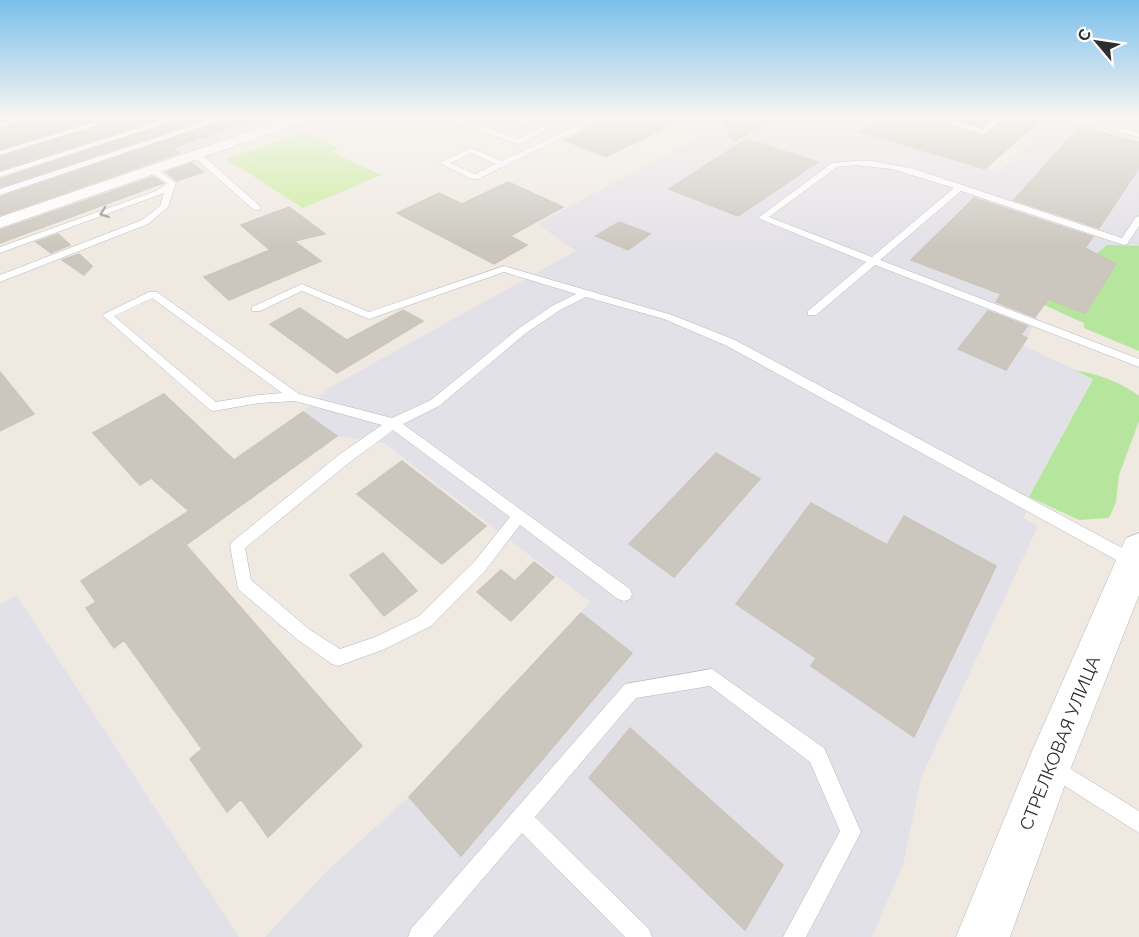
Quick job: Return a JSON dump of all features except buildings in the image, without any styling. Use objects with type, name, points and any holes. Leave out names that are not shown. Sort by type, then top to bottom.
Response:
[{"type":"street","points":[[0,223],[178,161]]},
{"type":"street","name":"СТРЕЛКОВАЯ УЛИЦА","points":[[990,933],[1049,765],[1137,556]]},
{"type":"lane","points":[[0,175],[45,161]]},
{"type":"lane","points":[[0,192],[95,161]]},
{"type":"lane","points":[[204,161],[257,208]]},
{"type":"lane","points":[[448,161],[443,163],[475,177],[509,161]]},
{"type":"lane","points":[[495,161],[502,164]]},
{"type":"lane","points":[[1139,219],[1124,242],[926,175],[882,165],[846,163],[835,165],[762,218],[1139,363]]},
{"type":"lane","points":[[153,170],[172,183]]},
{"type":"lane","points":[[0,250],[159,193],[172,183]]},
{"type":"lane","points":[[0,279],[145,222],[164,207],[172,183]]},
{"type":"lane","points":[[812,313],[959,188]]},
{"type":"lane","points":[[256,309],[302,287],[369,316],[504,269],[668,317],[731,344],[1137,556]]},
{"type":"lane","points":[[518,517],[479,567],[425,621],[379,643],[338,658],[304,635],[244,584],[237,546],[345,458],[393,423],[435,403],[522,331],[556,308],[585,293]]},
{"type":"lane","points":[[295,398],[153,294],[107,315],[214,407],[259,399],[295,398],[393,423],[624,594]]},
{"type":"lane","points":[[419,937],[631,690],[712,677],[817,755],[851,832],[794,937]]},
{"type":"lane","points":[[1049,765],[1139,823]]},
{"type":"lane","points":[[521,818],[641,937]]},
{"type":"shaded area","points":[[0,161],[158,161],[0,215]]},
{"type":"shaded area","points":[[655,161],[965,161],[1000,171],[1011,161],[1139,161],[1139,269],[1116,264],[1085,313],[1047,299],[1040,309],[1024,346],[1093,378],[1029,497],[1024,518],[1038,526],[921,778],[903,865],[872,937],[265,937],[328,870],[409,797],[590,602],[384,443],[337,436],[303,412],[329,388],[576,251],[537,224]]},
{"type":"shaded area","points":[[17,596],[239,937],[0,937],[0,604]]},
{"type":"green space","points":[[229,161],[351,161],[381,175],[303,208]]},
{"type":"green space","points":[[1107,245],[1139,246],[1139,351],[1084,328],[1084,323],[1044,305],[1047,299],[1085,313],[1116,264],[1094,256]]},
{"type":"green space","points":[[1074,370],[1108,379],[1139,396],[1139,421],[1119,475],[1116,502],[1109,518],[1079,520],[1029,497],[1093,379]]}]
